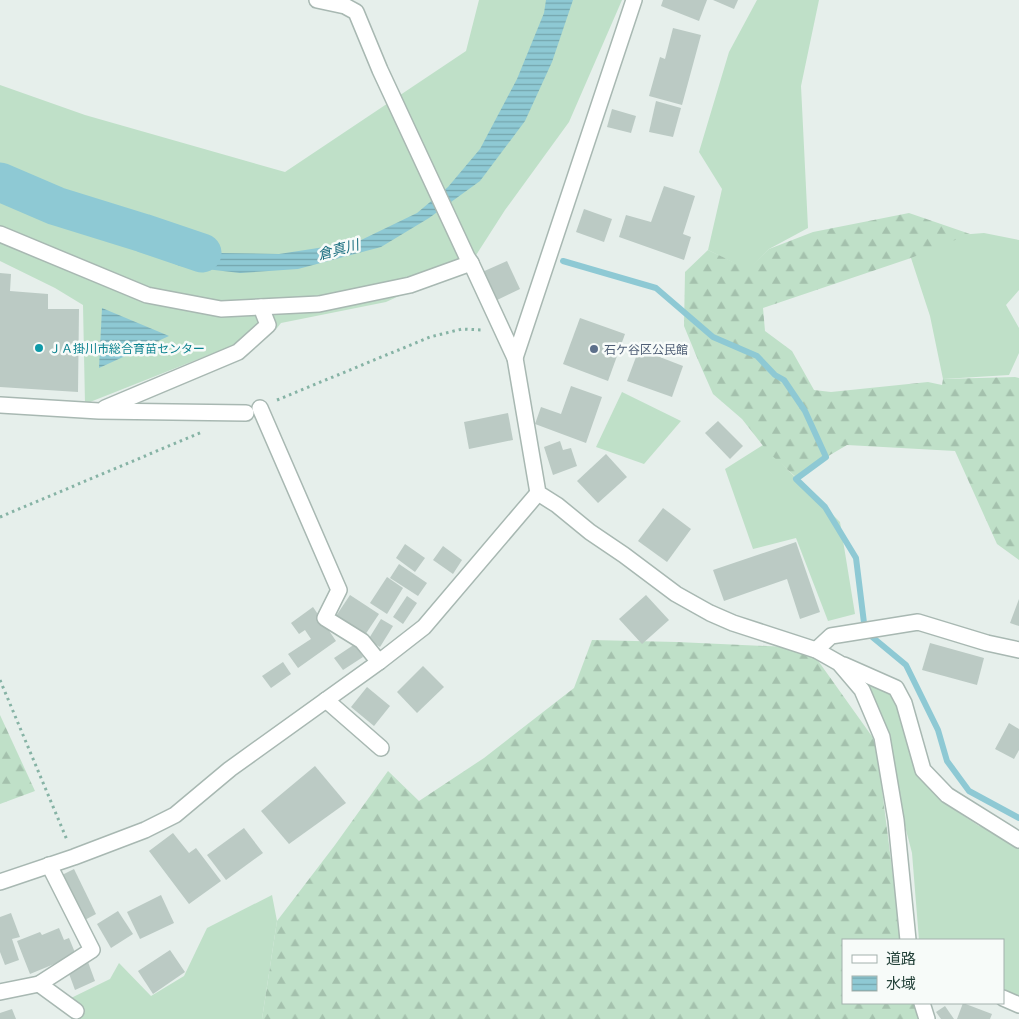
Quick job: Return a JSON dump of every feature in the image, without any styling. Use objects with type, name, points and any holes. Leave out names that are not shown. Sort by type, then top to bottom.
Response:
[{"type":"street","points":[[317,0],[346,6],[356,12],[380,70],[515,358],[538,494]]},
{"type":"street","points":[[515,358],[634,0]]},
{"type":"street","points":[[0,234],[147,295],[221,309],[319,304],[410,285],[469,260]]},
{"type":"street","points":[[99,411],[238,352],[268,325],[261,307]]},
{"type":"street","points":[[0,405],[99,411],[253,410],[339,590],[325,618],[362,641],[379,662]]},
{"type":"street","points":[[538,494],[557,505],[590,532],[676,594],[710,613],[733,623],[816,650],[839,663],[896,688],[904,703],[923,770],[947,795],[1019,840]]},
{"type":"street","points":[[0,882],[145,830],[175,815],[230,769],[379,662],[424,627],[538,494]]},
{"type":"street","points":[[816,650],[831,636],[918,622],[987,644],[1019,650]]},
{"type":"street","points":[[839,663],[862,690],[882,737],[896,820],[908,939]]},
{"type":"street","points":[[326,700],[381,748]]},
{"type":"street","points":[[0,992],[40,984],[92,950],[49,865]]},
{"type":"street","points":[[40,984],[76,1011]]},
{"type":"street","points":[[1004,998],[1019,1005]]},
{"type":"street","points":[[922,1004],[927,1019]]},
{"type":"path","points":[[0,680],[74,857]]},
{"type":"green space","points":[[479,0],[622,0],[569,122],[505,210],[471,263],[386,302],[281,323],[277,328],[85,404],[83,305],[55,288],[0,261],[0,85],[85,115],[285,172],[466,51]]},
{"type":"green space","points":[[757,0],[819,0],[801,86],[808,228],[769,249],[748,270],[708,250],[722,189],[699,152],[729,52]]},
{"type":"green space","points":[[909,213],[970,234],[911,258],[763,308],[765,331],[792,351],[814,390],[831,392],[928,382],[942,385],[943,379],[1019,378],[1019,560],[997,544],[955,451],[847,445],[798,479],[768,452],[742,419],[713,394],[684,326],[685,272],[708,250],[748,269],[769,249],[813,232]]},
{"type":"green space","points":[[984,233],[1019,240],[1019,290],[1006,305],[1019,328],[1019,353],[1009,375],[943,379],[930,316],[911,258],[958,235]]},
{"type":"green space","points":[[622,392],[681,421],[644,464],[596,447]]},
{"type":"green space","points":[[763,445],[840,522],[855,614],[828,621],[796,538],[753,549],[725,469]]},
{"type":"green space","points":[[592,640],[809,648],[876,742],[901,939],[842,939],[842,1004],[918,1004],[925,1019],[262,1019],[277,921],[388,771],[419,801],[484,758],[574,688]]},
{"type":"green space","points":[[863,676],[904,703],[918,775],[941,801],[979,826],[1002,830],[1019,849],[1019,1000],[1004,993],[1004,939],[919,939],[912,853],[882,737]]},
{"type":"green space","points":[[0,715],[35,791],[0,804]]},
{"type":"green space","points":[[272,895],[277,921],[262,1019],[79,1019],[71,998],[110,979],[119,963],[151,996],[184,976],[207,928]]},
{"type":"water","points":[[546,0],[573,0],[552,62],[525,121],[480,181],[429,218],[381,247],[298,269],[240,273],[180,266],[92,231],[61,207],[151,236],[221,253],[279,254],[357,242],[417,213],[448,187],[480,149],[517,79],[544,13]]},
{"type":"water","points":[[102,308],[169,336],[99,368]]},
{"type":"building","points":[[663,0],[707,0],[699,21],[661,6]]},
{"type":"building","points":[[713,0],[738,0],[734,9]]},
{"type":"building","points":[[673,28],[701,35],[682,105],[649,96],[660,57],[665,59]]},
{"type":"building","points":[[656,101],[681,108],[673,137],[649,132]]},
{"type":"building","points":[[612,109],[636,116],[631,133],[607,127]]},
{"type":"building","points":[[664,186],[695,196],[683,234],[691,237],[684,260],[619,237],[626,215],[651,222]]},
{"type":"building","points":[[584,209],[612,219],[604,242],[576,232]]},
{"type":"building","points":[[507,261],[520,289],[493,302],[480,273]]},
{"type":"building","name":"ＪＡ掛川市総合育苗センター","points":[[0,273],[11,274],[10,291],[48,294],[48,309],[79,309],[78,392],[0,387]]},
{"type":"building","name":"石ケ谷区公民館","points":[[580,318],[625,334],[608,381],[563,364]]},
{"type":"building","points":[[639,349],[683,366],[672,397],[627,381]]},
{"type":"building","points":[[571,386],[602,397],[586,443],[535,424],[541,407],[561,414]]},
{"type":"building","points":[[508,413],[513,440],[469,449],[464,422]]},
{"type":"building","points":[[718,421],[743,446],[730,459],[705,433]]},
{"type":"building","points":[[560,441],[563,450],[571,448],[577,466],[553,475],[544,447]]},
{"type":"building","points":[[606,454],[627,477],[598,503],[577,481]]},
{"type":"building","points":[[663,508],[691,529],[667,562],[638,541]]},
{"type":"building","points":[[796,542],[820,612],[800,619],[787,579],[724,601],[713,570]]},
{"type":"building","points":[[405,544],[425,558],[415,572],[396,558]]},
{"type":"building","points":[[443,546],[462,560],[453,574],[433,560]]},
{"type":"building","points":[[399,564],[427,583],[418,596],[390,578]]},
{"type":"building","points":[[387,577],[403,588],[387,614],[370,603]]},
{"type":"building","points":[[350,595],[379,614],[365,635],[336,616]]},
{"type":"building","points":[[646,595],[669,620],[642,644],[619,619]]},
{"type":"building","points":[[407,596],[417,603],[403,624],[393,617]]},
{"type":"building","points":[[1019,599],[1019,626],[1010,623]]},
{"type":"building","points":[[313,607],[336,641],[298,668],[288,654],[311,639],[305,630],[299,634],[291,623]]},
{"type":"building","points":[[381,619],[393,626],[380,647],[368,640]]},
{"type":"building","points":[[930,643],[984,658],[977,685],[922,670]]},
{"type":"building","points":[[355,644],[363,657],[343,670],[334,658]]},
{"type":"building","points":[[283,662],[291,674],[271,688],[262,676]]},
{"type":"building","points":[[423,666],[444,687],[417,713],[397,692]]},
{"type":"building","points":[[367,687],[390,706],[374,726],[351,707]]},
{"type":"building","points":[[1009,723],[1019,729],[1019,750],[1014,759],[995,749]]},
{"type":"building","points":[[315,766],[346,803],[289,844],[261,811]]},
{"type":"building","points":[[244,828],[263,853],[226,880],[207,855]]},
{"type":"building","points":[[173,833],[189,853],[196,848],[221,881],[189,904],[149,851]]},
{"type":"building","points":[[74,869],[96,914],[81,922],[58,877]]},
{"type":"building","points":[[161,895],[174,923],[140,939],[127,912]]},
{"type":"building","points":[[118,911],[133,934],[111,948],[97,924]]},
{"type":"building","points":[[11,913],[20,937],[12,939],[19,960],[5,965],[0,952],[0,917]]},
{"type":"building","points":[[59,928],[64,940],[69,938],[76,955],[30,974],[17,941],[40,932],[42,935]]},
{"type":"building","points":[[170,950],[185,972],[153,994],[138,971]]},
{"type":"building","points":[[88,962],[95,981],[75,990],[68,971]]},
{"type":"building","points":[[963,1004],[992,1014],[990,1019],[957,1019]]},
{"type":"building","points":[[945,1006],[954,1019],[941,1019],[936,1012]]},
{"type":"building","points":[[12,1009],[16,1019],[0,1019],[0,1013]]},
{"type":"waterway","name":"倉真川","points":[[0,182],[56,206],[202,253]]},
{"type":"waterway","points":[[563,261],[656,288],[713,337],[757,356],[775,375],[784,380],[805,411],[826,457],[796,479],[825,507],[856,558],[865,631],[906,665],[938,730],[947,761],[969,791],[1019,818]]},
{"type":"place","name":"ＪＡ掛川市総合育苗センター","points":[[39,348]]},
{"type":"place","name":"石ケ谷区公民館","points":[[594,349]]}]
